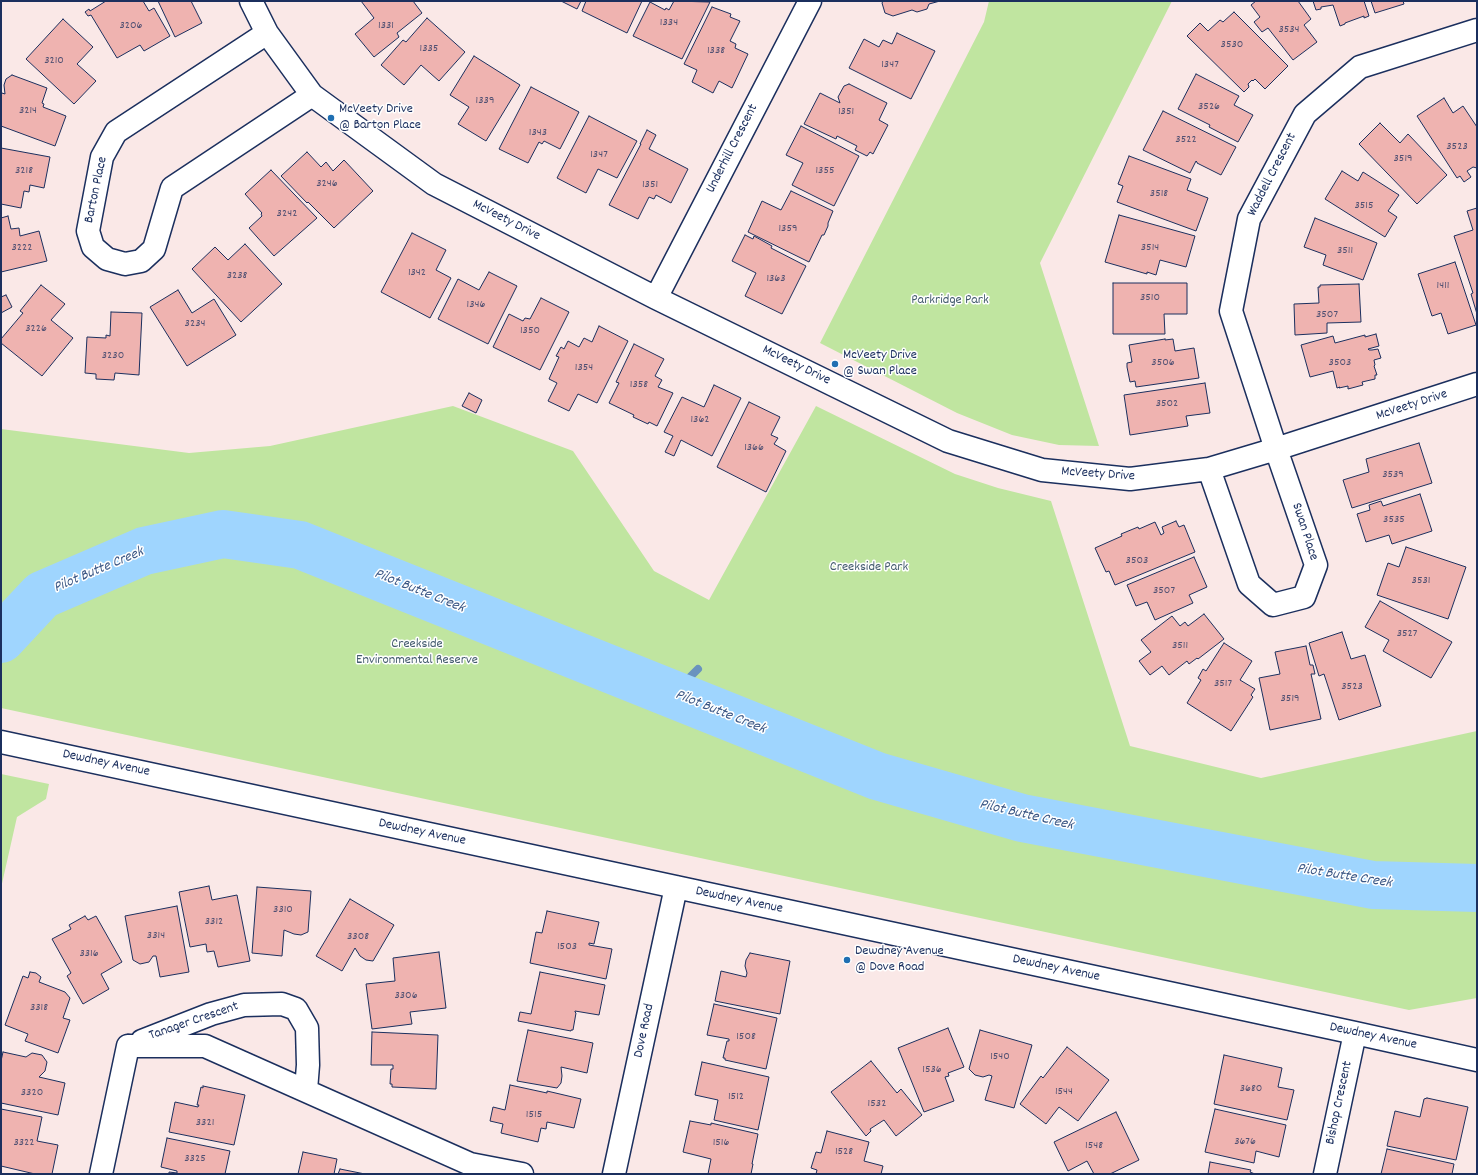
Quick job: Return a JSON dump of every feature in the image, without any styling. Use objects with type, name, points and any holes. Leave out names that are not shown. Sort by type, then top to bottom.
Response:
[{"type":"street","name":"McVeety Drive","points":[[252,1],[267,33],[312,95],[434,184],[656,298],[941,438],[955,443],[1042,470],[1130,479],[1209,469],[1276,450],[1477,384]]},
{"type":"street","name":"Underhill Crescent","points":[[656,298],[810,1]]},
{"type":"street","name":"Waddell Crescent","points":[[1276,450],[1232,311],[1249,220],[1304,114],[1360,67],[1477,30]]},
{"type":"street","name":"Barton Place","points":[[267,33],[116,132],[102,157],[88,231],[93,248],[107,259],[125,264],[141,261],[154,248],[172,188],[312,95]]},
{"type":"street","name":"Swan Place","points":[[1209,469],[1249,584],[1273,605],[1304,597],[1316,565],[1276,450]]},
{"type":"street","name":"Dewdney Avenue","points":[[1,742],[1477,1060]]},
{"type":"street","name":"Dove Road","points":[[614,1174],[676,887]]},
{"type":"street","name":"Tanager Crescent","points":[[128,1046],[211,1014],[244,1005],[282,1004],[296,1010],[307,1028],[308,1065],[306,1090]]},
{"type":"street","name":"Bishop Crescent","points":[[1325,1174],[1355,1033]]},
{"type":"street","name":"Tanager Crescent","points":[[128,1046],[206,1046],[470,1164],[522,1174]]},
{"type":"street","points":[[101,1174],[128,1046]]},
{"type":"green space","name":"Parkridge Park","points":[[989,1],[1172,1],[1040,263],[1099,446],[1059,445],[1012,435],[957,413],[820,343],[984,22]]},
{"type":"green space","name":"Creekside Environmental Reserve","points":[[453,406],[573,451],[654,571],[709,600],[816,406],[955,474],[998,488],[1051,501],[1130,746],[1261,778],[1477,731],[1477,998],[1409,1010],[1,708],[1,429],[189,453],[270,446]]},
{"type":"green space","points":[[1,774],[49,784],[46,799],[17,817],[1,888]]},
{"type":"building","points":[[106,1],[143,1],[149,11],[154,8],[170,36],[144,51],[140,45],[117,58],[91,15],[88,16],[85,12],[89,9],[90,11]]},
{"type":"building","points":[[158,1],[191,1],[202,23],[175,37]]},
{"type":"building","points":[[361,1],[413,1],[422,13],[397,33],[399,37],[374,57],[355,34],[374,18]]},
{"type":"building","points":[[561,1],[581,1],[577,9]]},
{"type":"building","points":[[586,1],[642,1],[627,33],[582,11]]},
{"type":"building","points":[[674,1],[710,2],[682,59],[633,36],[650,2],[665,10],[666,8],[669,10]]},
{"type":"building","points":[[883,1],[940,1],[929,4],[927,9],[917,12],[912,10],[893,16],[885,13],[882,3]]},
{"type":"building","points":[[1256,1],[1298,1],[1311,19],[1304,25],[1317,42],[1293,60],[1268,28],[1262,32],[1254,22],[1260,17],[1251,5]]},
{"type":"building","points":[[1313,1],[1364,1],[1369,16],[1364,18],[1364,16],[1340,26],[1333,5],[1321,7],[1321,9],[1316,10]]},
{"type":"building","points":[[1371,1],[1403,1],[1404,4],[1375,13]]},
{"type":"building","points":[[712,7],[731,14],[730,17],[740,21],[730,41],[736,44],[735,48],[748,54],[732,88],[719,81],[713,93],[692,82],[697,70],[684,64]]},
{"type":"building","points":[[1234,12],[1288,66],[1265,89],[1255,79],[1248,84],[1249,87],[1244,92],[1187,36],[1200,23],[1208,31],[1220,20],[1223,22]]},
{"type":"building","points":[[427,18],[465,52],[439,81],[421,65],[404,85],[381,65],[403,40],[406,42]]},
{"type":"building","points":[[63,19],[93,47],[77,64],[96,81],[74,104],[26,59]]},
{"type":"building","points":[[897,33],[935,51],[911,99],[849,68],[864,39],[879,47],[883,40],[892,44]]},
{"type":"building","points":[[474,56],[520,85],[486,141],[458,124],[469,107],[450,95]]},
{"type":"building","points":[[1196,74],[1239,96],[1234,105],[1253,115],[1238,142],[1209,127],[1210,125],[1178,109]]},
{"type":"building","points":[[12,75],[47,88],[42,103],[44,104],[43,107],[66,116],[55,146],[1,126],[1,95],[2,93],[5,94],[4,85],[6,79]]},
{"type":"building","points":[[849,84],[887,103],[879,120],[888,125],[873,154],[870,152],[867,156],[855,150],[857,146],[837,136],[836,139],[804,124],[820,93],[840,103],[838,97],[844,86]]},
{"type":"building","points":[[531,87],[579,112],[560,149],[544,141],[542,144],[539,142],[528,163],[499,149]]},
{"type":"building","points":[[1444,98],[1453,113],[1463,106],[1477,127],[1477,168],[1473,167],[1467,171],[1471,177],[1464,182],[1460,176],[1457,178],[1417,116]]},
{"type":"building","points":[[1163,111],[1236,147],[1221,175],[1197,163],[1196,161],[1190,173],[1143,150]]},
{"type":"building","points":[[589,116],[637,141],[617,178],[598,169],[586,193],[557,178]]},
{"type":"building","points":[[1380,123],[1400,143],[1408,134],[1447,175],[1417,204],[1359,144]]},
{"type":"building","points":[[801,126],[859,156],[834,206],[792,185],[803,163],[786,155]]},
{"type":"building","points":[[647,130],[656,135],[649,149],[688,169],[671,203],[656,195],[654,199],[649,197],[638,219],[609,205]]},
{"type":"building","points":[[1,148],[50,157],[44,188],[30,185],[29,192],[24,191],[21,208],[1,204]]},
{"type":"building","points":[[307,152],[321,167],[326,162],[333,171],[344,160],[373,191],[334,228],[281,176]]},
{"type":"building","points":[[1129,156],[1191,179],[1187,190],[1208,198],[1196,231],[1117,202],[1123,186],[1118,184]]},
{"type":"building","points":[[271,170],[317,218],[274,256],[249,228],[262,216],[262,213],[245,194]]},
{"type":"building","points":[[1342,171],[1358,181],[1363,172],[1399,195],[1388,211],[1397,217],[1385,237],[1325,199]]},
{"type":"building","points":[[791,191],[833,211],[824,235],[822,235],[809,262],[748,232],[762,201],[781,210]]},
{"type":"building","points":[[1477,208],[1477,314],[1471,294],[1473,293],[1454,236],[1473,230],[1467,211]]},
{"type":"building","points":[[1119,215],[1195,236],[1186,267],[1160,260],[1156,275],[1147,272],[1147,274],[1105,262]]},
{"type":"building","points":[[8,216],[11,229],[19,228],[20,236],[39,231],[47,261],[1,272],[1,218]]},
{"type":"building","points":[[1315,218],[1377,243],[1363,280],[1323,265],[1326,255],[1304,247]]},
{"type":"building","points":[[412,233],[446,250],[436,270],[451,278],[430,318],[381,292]]},
{"type":"building","points":[[745,235],[753,239],[754,236],[772,246],[771,248],[806,266],[782,314],[745,296],[756,273],[732,261]]},
{"type":"building","points":[[245,244],[282,284],[241,322],[192,269],[215,247],[228,260]]},
{"type":"building","points":[[1455,262],[1476,325],[1448,334],[1441,313],[1432,316],[1418,274]]},
{"type":"building","points":[[489,272],[517,286],[488,344],[438,319],[458,279],[479,290]]},
{"type":"building","points":[[1113,283],[1187,283],[1187,314],[1164,314],[1165,334],[1113,334]]},
{"type":"building","points":[[1359,284],[1361,322],[1327,323],[1327,333],[1295,335],[1294,304],[1319,303],[1318,287],[1320,287],[1320,285]]},
{"type":"building","points":[[41,285],[65,304],[51,320],[73,338],[42,376],[1,343],[1,339],[23,313],[20,311]]},
{"type":"building","points":[[178,290],[192,313],[214,299],[236,335],[187,366],[150,307]]},
{"type":"building","points":[[6,295],[12,307],[1,313],[1,297]]},
{"type":"building","points":[[541,298],[569,312],[540,370],[493,347],[509,314],[523,321],[525,318],[530,319]]},
{"type":"building","points":[[111,312],[142,313],[139,375],[115,373],[114,380],[96,379],[96,374],[85,373],[87,337],[106,338],[106,335],[110,336]]},
{"type":"building","points":[[599,326],[628,341],[597,403],[578,394],[569,411],[548,401],[557,383],[549,379],[559,357],[556,356],[561,347],[564,349],[568,341],[579,347],[584,338],[592,342]]},
{"type":"building","points":[[1376,334],[1379,346],[1368,349],[1378,349],[1381,358],[1374,360],[1377,375],[1375,375],[1375,379],[1362,382],[1363,385],[1348,389],[1348,386],[1337,388],[1333,371],[1310,377],[1301,345],[1333,336],[1335,343],[1365,335],[1365,337]]},
{"type":"building","points":[[1173,339],[1175,351],[1194,348],[1199,378],[1136,387],[1135,381],[1130,382],[1127,367],[1127,363],[1132,362],[1129,345]]},
{"type":"building","points":[[634,344],[664,359],[655,376],[662,380],[658,387],[673,393],[657,426],[649,422],[648,424],[633,417],[634,415],[609,403],[619,383],[616,382]]},
{"type":"building","points":[[1205,383],[1210,413],[1186,416],[1188,426],[1130,435],[1124,395]]},
{"type":"building","points":[[714,385],[741,398],[712,456],[681,440],[674,456],[665,452],[673,436],[664,432],[682,397],[704,407]]},
{"type":"building","points":[[469,393],[482,400],[476,413],[462,406]]},
{"type":"building","points":[[749,402],[780,417],[771,435],[778,438],[774,444],[786,451],[766,492],[717,467]]},
{"type":"building","points":[[1419,443],[1432,483],[1352,508],[1343,480],[1369,472],[1366,459]]},
{"type":"building","points":[[1420,494],[1432,531],[1392,544],[1389,535],[1366,542],[1357,514],[1370,510],[1369,505],[1381,501],[1383,506]]},
{"type":"building","points":[[1176,521],[1179,527],[1184,525],[1195,552],[1115,585],[1109,571],[1106,572],[1095,548],[1122,536],[1121,534],[1138,527],[1139,529],[1155,522],[1161,535],[1164,533],[1162,527]]},
{"type":"building","points":[[1406,547],[1466,567],[1448,619],[1377,595],[1388,563],[1399,567]]},
{"type":"building","points":[[1194,557],[1207,587],[1189,595],[1193,603],[1155,620],[1147,602],[1136,606],[1127,585]]},
{"type":"building","points":[[1380,601],[1452,642],[1431,678],[1383,651],[1389,640],[1365,627]]},
{"type":"building","points":[[1204,614],[1224,639],[1198,659],[1197,658],[1189,664],[1187,661],[1169,675],[1162,666],[1150,675],[1139,661],[1151,652],[1141,640],[1172,616],[1180,626],[1185,622],[1188,626]]},
{"type":"building","points":[[1342,632],[1351,659],[1365,655],[1381,706],[1339,720],[1324,674],[1319,676],[1309,643]]},
{"type":"building","points":[[1224,643],[1252,661],[1240,680],[1255,689],[1251,695],[1253,697],[1231,731],[1187,703],[1201,680],[1198,678],[1203,669],[1206,671]]},
{"type":"building","points":[[1306,646],[1310,665],[1313,665],[1315,674],[1311,674],[1321,719],[1270,730],[1259,678],[1280,674],[1275,652]]},
{"type":"building","points":[[209,886],[212,900],[237,895],[250,961],[218,967],[214,951],[207,952],[206,944],[190,947],[179,892]]},
{"type":"building","points":[[257,887],[311,891],[308,932],[301,935],[284,930],[282,956],[252,953]]},
{"type":"building","points":[[350,899],[394,925],[373,961],[366,960],[360,956],[355,948],[342,971],[316,956]]},
{"type":"building","points":[[177,906],[189,972],[160,977],[156,956],[153,956],[149,962],[140,964],[133,960],[125,916]]},
{"type":"building","points":[[547,911],[599,922],[594,944],[589,943],[589,945],[612,949],[606,979],[530,963],[536,932],[542,933]]},
{"type":"building","points":[[85,916],[88,920],[96,916],[122,962],[101,974],[109,989],[83,1004],[67,976],[71,973],[52,939],[71,929],[69,925]]},
{"type":"building","points":[[439,952],[446,1008],[410,1012],[412,1024],[372,1029],[366,984],[395,981],[393,958]]},
{"type":"building","points":[[750,953],[790,961],[780,1014],[715,1001],[721,971],[746,977],[746,960]]},
{"type":"building","points":[[30,972],[36,973],[41,977],[39,982],[65,992],[70,998],[63,1018],[70,1020],[58,1053],[25,1041],[28,1034],[5,1025],[23,976],[28,978]]},
{"type":"building","points":[[540,972],[605,985],[599,1015],[575,1011],[576,1013],[573,1030],[571,1031],[518,1021],[520,1012],[531,1014]]},
{"type":"building","points":[[714,1004],[777,1018],[766,1069],[725,1060],[725,1058],[723,1058],[727,1041],[729,1041],[729,1039],[707,1035]]},
{"type":"building","points":[[948,1028],[964,1067],[948,1073],[949,1076],[945,1077],[954,1101],[924,1112],[898,1048]]},
{"type":"building","points":[[528,1030],[593,1043],[587,1073],[561,1067],[561,1083],[557,1088],[517,1081]]},
{"type":"building","points":[[980,1030],[1032,1045],[1014,1108],[985,1100],[992,1076],[989,1075],[983,1077],[975,1075],[969,1069]]},
{"type":"building","points":[[372,1032],[438,1035],[436,1089],[392,1087],[392,1084],[390,1084],[391,1069],[393,1069],[393,1065],[371,1065]]},
{"type":"building","points":[[1067,1047],[1109,1080],[1078,1121],[1059,1107],[1046,1124],[1020,1104],[1041,1076],[1043,1078]]},
{"type":"building","points":[[3,1052],[26,1057],[32,1053],[42,1055],[47,1062],[45,1071],[39,1077],[65,1083],[58,1115],[1,1103],[1,1061]]},
{"type":"building","points":[[1224,1055],[1282,1068],[1278,1087],[1294,1090],[1287,1120],[1214,1104]]},
{"type":"building","points":[[871,1061],[897,1093],[901,1089],[922,1115],[896,1136],[884,1120],[870,1129],[871,1131],[866,1136],[831,1092]]},
{"type":"building","points":[[702,1062],[769,1077],[758,1130],[714,1120],[718,1100],[695,1095]]},
{"type":"building","points":[[510,1085],[547,1093],[547,1091],[581,1099],[574,1128],[547,1122],[546,1129],[541,1128],[538,1142],[501,1133],[503,1124],[490,1121],[493,1107],[505,1110]]},
{"type":"building","points":[[203,1086],[245,1095],[234,1145],[169,1132],[175,1102],[198,1107],[199,1105],[197,1105],[201,1087],[203,1088]]},
{"type":"building","points":[[1427,1098],[1468,1107],[1456,1160],[1387,1146],[1395,1111],[1420,1117],[1424,1099]]},
{"type":"building","points":[[1,1109],[42,1117],[37,1141],[58,1145],[52,1174],[35,1174],[1,1166]]},
{"type":"building","points":[[1215,1109],[1286,1125],[1279,1157],[1256,1151],[1254,1163],[1205,1152]]},
{"type":"building","points":[[1116,1112],[1139,1160],[1110,1174],[1094,1174],[1087,1161],[1068,1171],[1054,1142]]},
{"type":"building","points":[[690,1121],[711,1125],[711,1123],[758,1134],[751,1174],[708,1174],[711,1159],[683,1152]]},
{"type":"building","points":[[827,1131],[869,1142],[864,1161],[883,1166],[881,1174],[816,1174],[817,1170],[811,1168],[816,1152],[821,1153]]},
{"type":"building","points":[[167,1138],[230,1151],[225,1174],[169,1174],[169,1172],[177,1173],[177,1171],[161,1167]]},
{"type":"building","points":[[1387,1149],[1454,1164],[1452,1174],[1381,1174]]},
{"type":"building","points":[[303,1152],[337,1159],[334,1174],[298,1174]]},
{"type":"building","points":[[1210,1162],[1251,1170],[1250,1172],[1255,1174],[1208,1174]]},
{"type":"building","points":[[340,1169],[365,1174],[338,1174]]},
{"type":"waterway","name":"Pilot Butte Creek","points":[[1,639],[42,595],[144,551],[223,534],[300,545],[877,776],[1022,818],[1373,885],[1477,888]]},
{"type":"waterway","points":[[653,686],[668,686],[686,681],[698,669]]},
{"type":"place","name":"McVeety Drive @ Barton Place","points":[[331,118]]},
{"type":"place","name":"McVeety Drive @ Swan Place","points":[[835,364]]},
{"type":"place","name":"Dewdney Avenue @ Dove Road","points":[[847,960]]},
{"type":"park label","name":"Creekside Park","points":[[869,568]]}]
